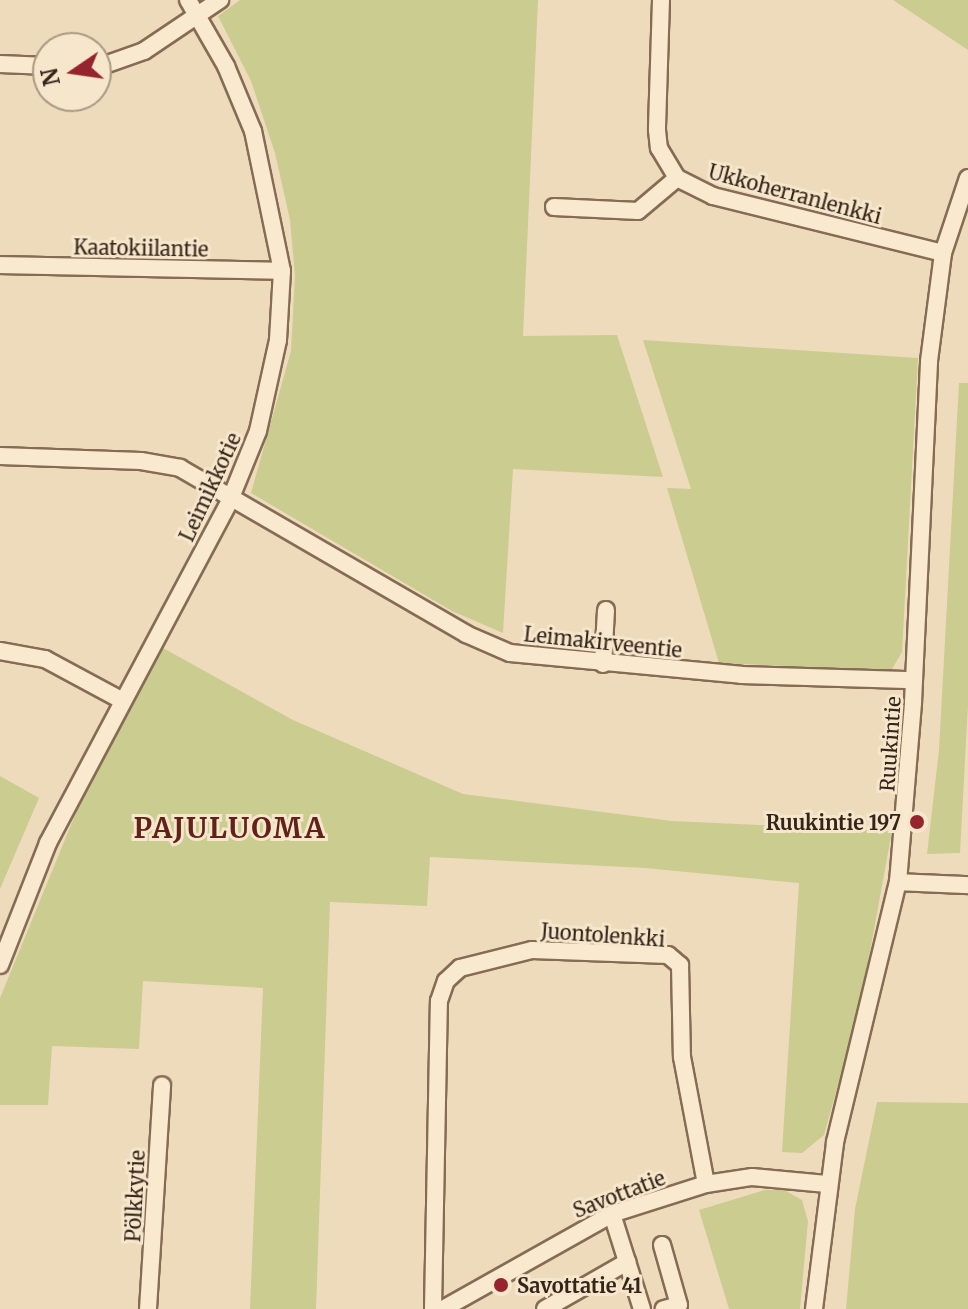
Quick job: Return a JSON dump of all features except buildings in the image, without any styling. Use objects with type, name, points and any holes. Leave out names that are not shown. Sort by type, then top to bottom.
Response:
[{"type":"street","name":"Leimikkotie","points":[[0,965],[48,843],[121,700],[230,500],[258,431],[278,340],[282,271],[253,131],[188,0]]},
{"type":"street","points":[[112,62],[144,51],[220,0]]},
{"type":"street","name":"Ukkoherranlenkki","points":[[661,0],[657,130],[659,148],[677,178],[713,196],[943,253]]},
{"type":"street","points":[[0,64],[32,65]]},
{"type":"street","points":[[554,207],[638,211],[677,178]]},
{"type":"street","name":"Ruukintie","points":[[814,1309],[827,1184],[898,882],[914,680],[929,361],[943,253],[968,178]]},
{"type":"street","name":"Kaatokiilantie","points":[[0,265],[282,271]]},
{"type":"street","name":"Leimakirveentie","points":[[0,456],[141,461],[180,468],[230,500],[466,634],[510,653],[603,664],[914,680]]},
{"type":"street","points":[[603,664],[606,610]]},
{"type":"street","points":[[0,651],[45,659],[121,700]]},
{"type":"street","points":[[898,882],[968,885]]},
{"type":"street","name":"Juontolenkki","points":[[433,1309],[439,1001],[446,981],[460,968],[532,950],[668,955],[680,965],[682,1057],[706,1184]]},
{"type":"street","name":"Pölkkytie","points":[[148,1309],[162,1085]]},
{"type":"street","name":"Savottatie","points":[[443,1309],[612,1214],[706,1184],[752,1177],[827,1184]]},
{"type":"street","points":[[612,1214],[642,1309]]},
{"type":"street","points":[[662,1245],[679,1305],[664,1309]]},
{"type":"street","points":[[545,1309],[627,1262]]},
{"type":"green space","points":[[240,0],[538,0],[523,336],[617,335],[663,477],[513,469],[503,633],[452,611],[251,493],[291,351],[295,276],[290,220],[275,153],[251,81],[218,16]]},
{"type":"green space","points":[[893,0],[968,0],[968,50]]},
{"type":"green space","points":[[643,340],[918,358],[902,652],[891,671],[719,663],[667,488],[691,489]]},
{"type":"green space","points":[[959,383],[968,383],[968,705],[960,853],[927,854],[939,750]]},
{"type":"green space","points":[[163,648],[293,720],[463,794],[672,821],[892,831],[860,1006],[824,1135],[802,1153],[782,1152],[799,883],[645,868],[430,857],[427,906],[330,902],[316,1309],[250,1309],[263,988],[143,981],[139,1049],[52,1046],[48,1105],[0,1105],[0,998],[91,776]]},
{"type":"green space","points":[[0,776],[39,798],[0,889]]},
{"type":"green space","points":[[877,1102],[968,1103],[968,1309],[846,1309],[855,1209]]},
{"type":"green space","points":[[765,1190],[784,1190],[802,1200],[808,1221],[800,1309],[729,1309],[699,1210]]},
{"type":"place","name":"Ruukintie 197","points":[[917,822]]},
{"type":"place","name":"Savottatie 41","points":[[501,1285]]},
{"type":"district","name":"PAJULUOMA","points":[[230,828]]}]
